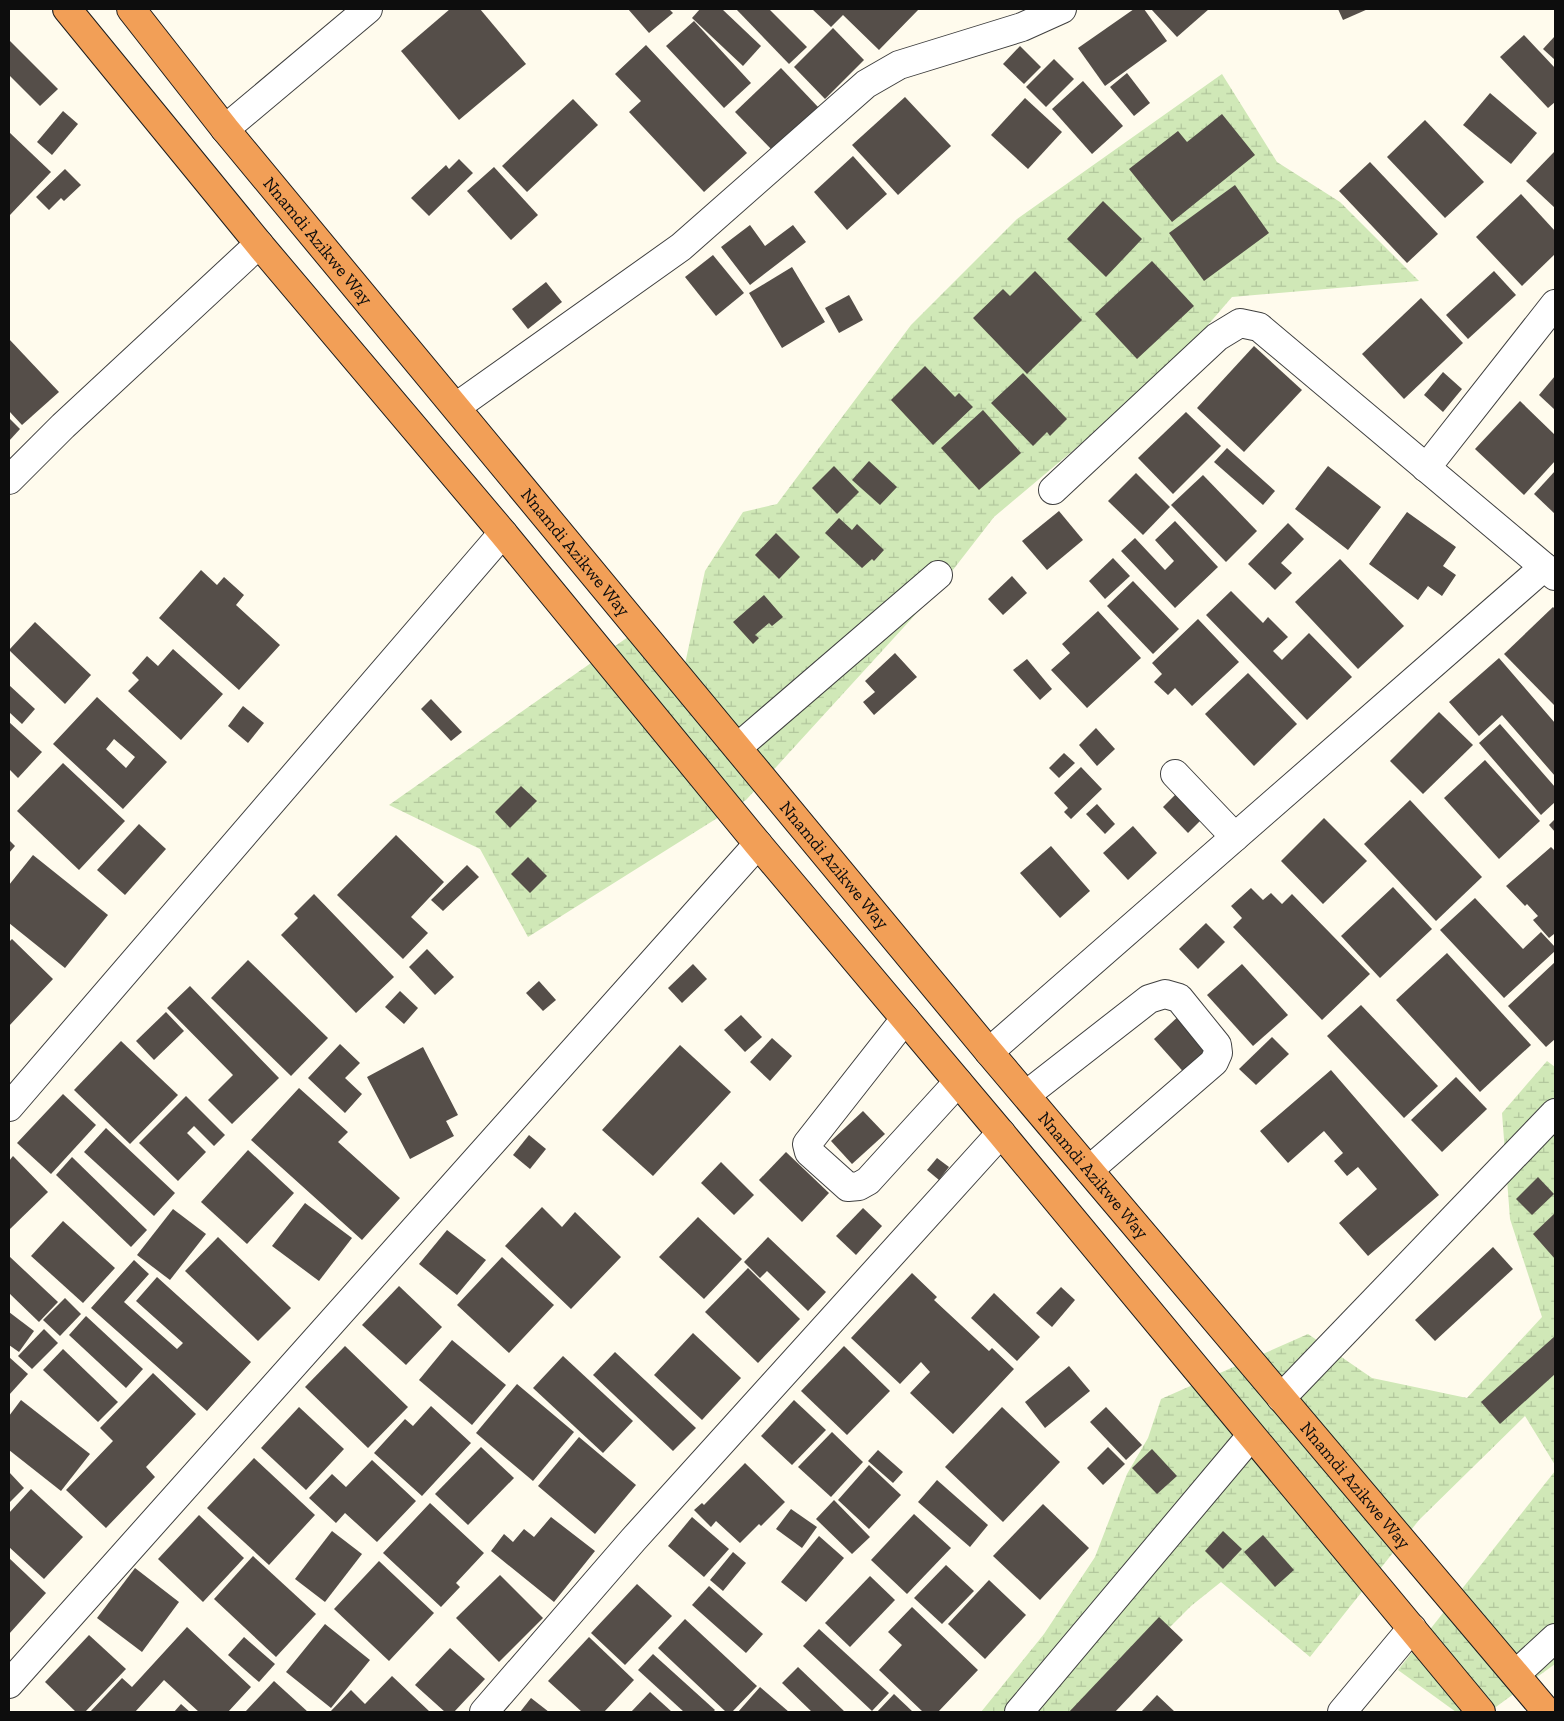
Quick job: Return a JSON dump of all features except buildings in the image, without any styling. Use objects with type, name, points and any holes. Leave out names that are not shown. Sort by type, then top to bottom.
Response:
[{"type":"highway","points":[[67,9],[259,244],[503,533],[758,844],[1001,1133],[1481,1712]]},
{"type":"highway","name":"Nnamdi Azikwe Way","points":[[130,9],[225,129],[989,1052],[1547,1712]]},
{"type":"street","points":[[225,129],[368,9]]},
{"type":"street","points":[[456,406],[682,247],[866,84],[899,65],[1022,27],[1062,9]]},
{"type":"street","points":[[9,480],[63,426],[259,244]]},
{"type":"street","points":[[1426,468],[1555,304]]},
{"type":"street","points":[[989,1052],[1235,837],[1550,571],[1259,327],[1240,323],[1216,337],[1053,490]]},
{"type":"street","points":[[9,1107],[503,533]]},
{"type":"street","points":[[738,747],[938,575]]},
{"type":"street","points":[[1175,774],[1235,837]]},
{"type":"street","points":[[9,1684],[758,844]]},
{"type":"street","points":[[1026,1095],[1148,999],[1165,994],[1179,998],[1217,1045],[1218,1053],[1214,1062],[1089,1170]]},
{"type":"street","points":[[905,1019],[807,1144],[809,1152],[848,1187],[859,1186],[868,1181],[958,1082]]},
{"type":"street","points":[[1281,1398],[1555,1113]]},
{"type":"street","points":[[484,1712],[633,1540],[1001,1133]]},
{"type":"street","points":[[1019,1712],[1251,1436]]},
{"type":"street","points":[[1342,1712],[1412,1628]]},
{"type":"street","points":[[1516,1674],[1555,1638]]},
{"type":"green space","points":[[1222,74],[1277,162],[1340,202],[1419,281],[1232,297],[1170,369],[994,517],[935,593],[746,800],[528,937],[480,849],[389,805],[638,630],[685,664],[705,571],[743,512],[777,504],[911,325],[1017,219]]},
{"type":"green space","points":[[1547,1061],[1555,1067],[1555,1465],[1525,1416],[1419,1520],[1310,1657],[1221,1582],[1191,1606],[1085,1712],[981,1712],[1044,1634],[1095,1557],[1127,1474],[1148,1438],[1161,1399],[1308,1334],[1372,1378],[1467,1398],[1542,1317],[1510,1219],[1502,1113]]},
{"type":"green space","points":[[1555,1471],[1555,1664],[1489,1712],[1456,1712],[1398,1670]]}]
